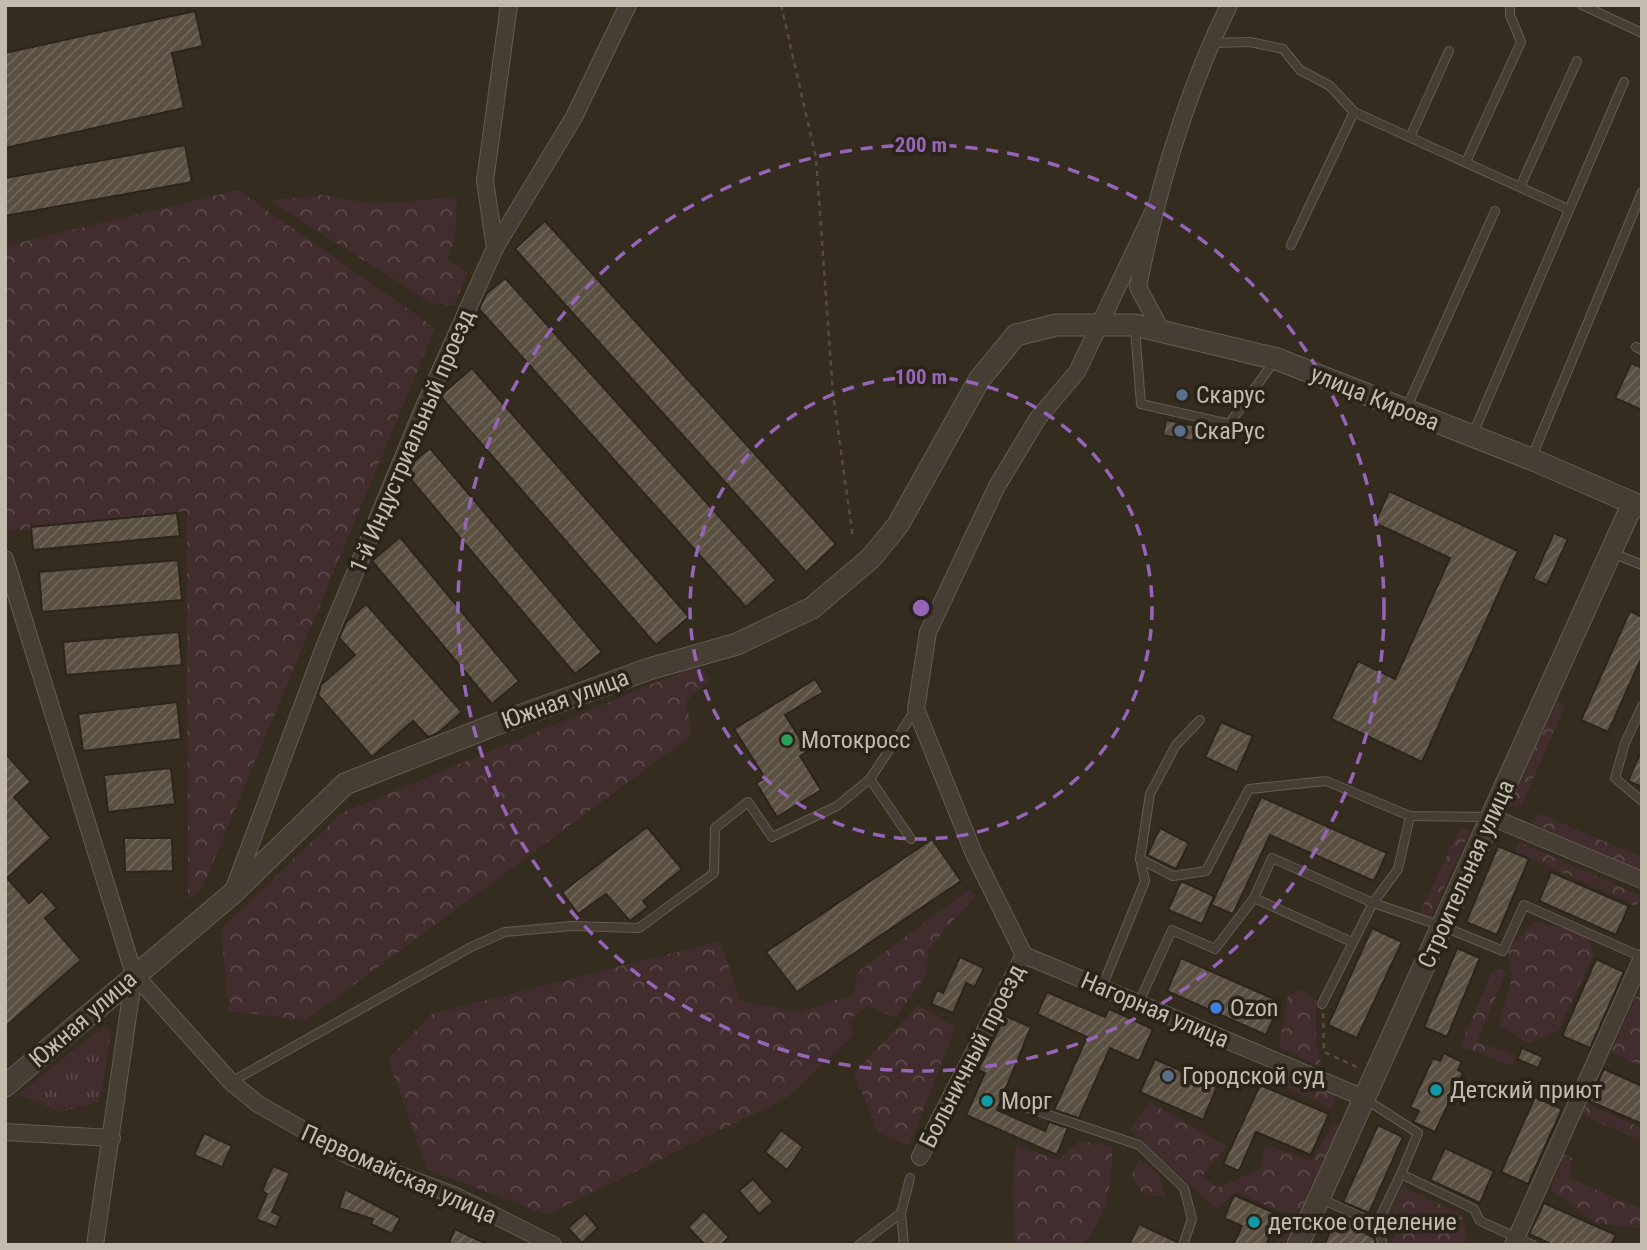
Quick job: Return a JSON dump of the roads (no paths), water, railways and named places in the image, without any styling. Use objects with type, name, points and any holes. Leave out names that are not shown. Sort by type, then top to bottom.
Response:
[{"type":"street","points":[[495,248],[485,181],[509,5]]},
{"type":"street","name":"1-й Индустриальный проезд","points":[[232,894],[345,597],[423,409],[495,248],[574,117],[628,5]]},
{"type":"street","points":[[1024,955],[974,854],[916,709],[928,632],[986,510],[1038,418],[1077,372],[1153,212],[1210,43],[1229,5]]},
{"type":"street","points":[[1153,212],[1138,287],[1161,330]]},
{"type":"street","name":"Южная улица","points":[[5,1086],[134,974],[232,894],[345,784],[494,725],[649,669],[737,644],[812,608],[871,558],[898,525],[979,380],[1016,335],[1056,325],[1098,326]]},
{"type":"street","name":"улица Кирова","points":[[1098,326],[1135,325],[1277,359],[1639,500]]},
{"type":"street","name":"Строительная улица","points":[[1298,1245],[1610,552],[1639,500]]},
{"type":"street","points":[[5,559],[134,974],[95,1245]]},
{"type":"street","points":[[1492,817],[1642,880]]},
{"type":"street","name":"Нагорная улица","points":[[1024,955],[1364,1098]]},
{"type":"street","name":"Больничный проезд","points":[[920,1157],[1024,955]]},
{"type":"street","points":[[1514,1241],[1642,958]]},
{"type":"street","name":"Первомайская улица","points":[[134,974],[231,1082],[280,1119],[349,1156],[456,1196],[553,1245]]},
{"type":"street","points":[[5,1132],[112,1138]]},
{"type":"lane","points":[[1466,162],[1521,42],[1510,5]]},
{"type":"lane","points":[[1582,5],[1642,33]]},
{"type":"lane","points":[[1210,43],[1250,42],[1283,50],[1300,70],[1330,86],[1354,113],[1568,209]]},
{"type":"lane","points":[[1410,137],[1448,51]]},
{"type":"lane","points":[[1520,187],[1577,61]]},
{"type":"lane","points":[[1472,436],[1624,82]]},
{"type":"lane","points":[[1291,245],[1354,113]]},
{"type":"lane","points":[[1531,459],[1642,192]]},
{"type":"lane","points":[[1405,410],[1495,211]]},
{"type":"lane","points":[[1135,325],[1141,404],[1229,424],[1277,359]]},
{"type":"lane","points":[[1610,552],[1642,565]]},
{"type":"lane","points":[[1642,706],[1625,743],[1615,778],[1642,801]]},
{"type":"lane","points":[[231,1082],[471,947],[505,932],[572,926],[639,928],[714,873],[715,828],[748,802],[772,837],[838,806],[870,779],[916,709]]},
{"type":"lane","points":[[1102,987],[1145,881],[1140,859],[1150,794],[1176,745],[1200,720]]},
{"type":"lane","points":[[870,779],[911,839]]},
{"type":"lane","points":[[1140,859],[1173,876],[1206,872],[1249,789],[1326,781],[1410,816],[1492,817]]},
{"type":"lane","points":[[1322,1003],[1373,903],[1398,869],[1410,816]]},
{"type":"lane","points":[[1139,1002],[1172,930],[1214,949],[1254,898],[1272,858],[1373,903],[1442,926],[1503,951],[1524,905],[1642,958]]},
{"type":"lane","points":[[1254,898],[1352,942]]},
{"type":"lane","points":[[1364,1098],[1418,1133],[1377,1224],[1383,1245]]},
{"type":"lane","points":[[1013,1103],[1139,1145],[1184,1188],[1192,1219],[1182,1245]]},
{"type":"lane","points":[[1401,1174],[1474,1209],[1480,1221],[1514,1241],[1533,1245]]},
{"type":"lane","points":[[904,1245],[901,1213],[910,1178]]},
{"type":"lane","points":[[1319,1198],[1377,1224]]},
{"type":"lane","points":[[859,1245],[901,1213]]},
{"type":"place","name":"Скарус","points":[[1182,395]]},
{"type":"place","name":"СкаРус","points":[[1180,431]]},
{"type":"place","name":"Мотокросс","points":[[787,740]]},
{"type":"place","name":"Ozon","points":[[1216,1008]]},
{"type":"place","name":"Городской суд","points":[[1168,1076]]},
{"type":"place","name":"Детский приют","points":[[1436,1090]]},
{"type":"place","name":"Морг","points":[[987,1101]]},
{"type":"place","name":"детское отделение","points":[[1254,1222]]}]
